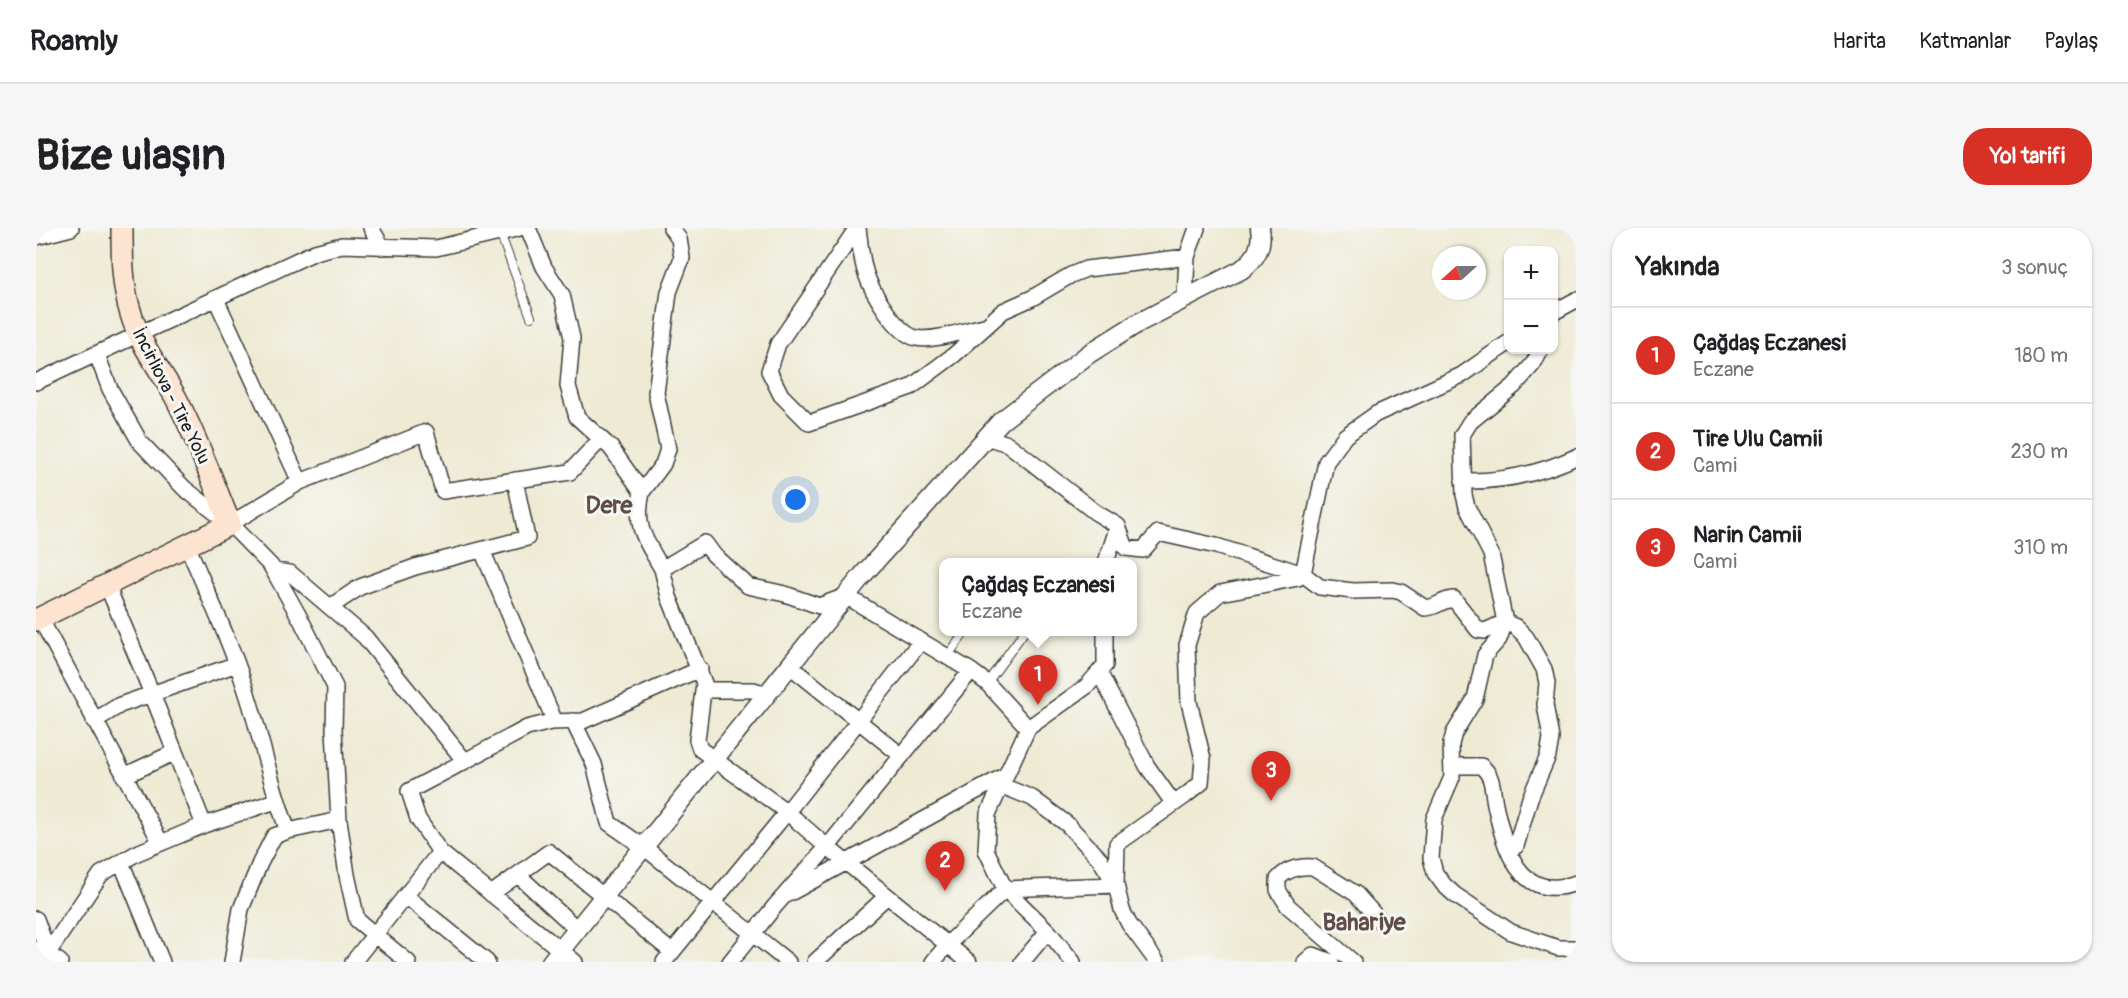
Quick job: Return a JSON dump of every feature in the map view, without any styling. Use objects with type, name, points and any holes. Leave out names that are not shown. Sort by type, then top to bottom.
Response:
[{"type":"main road","name":"İncirliova - Tire Yolu","points":[[122,228],[126,295],[138,335],[176,398],[230,524]]},
{"type":"main road","points":[[38,619],[230,524]]},
{"type":"street","points":[[36,237],[71,228]]},
{"type":"street","points":[[370,228],[382,247]]},
{"type":"street","points":[[36,382],[315,252],[342,245],[436,248],[520,228]]},
{"type":"street","points":[[528,228],[544,267],[562,296],[572,338],[568,386],[578,417],[611,448],[642,492]]},
{"type":"street","points":[[671,228],[679,239],[682,258],[669,292],[656,393],[668,449],[663,464],[642,492],[638,510],[639,526],[662,569],[669,597],[700,669],[704,690],[697,740],[700,749],[787,812],[846,863],[969,962]]},
{"type":"street","points":[[858,228],[867,275],[896,325],[907,334],[917,338],[931,338],[984,326]]},
{"type":"street","points":[[858,228],[778,344],[769,371],[781,395],[809,423],[911,387],[954,355],[1003,311],[1032,298],[1071,275],[1086,269],[1187,257]]},
{"type":"street","points":[[1185,299],[1187,257],[1197,228]]},
{"type":"street","points":[[700,669],[583,720],[555,722],[527,728],[409,791],[418,819],[440,852],[562,958],[578,930],[766,694],[846,596],[1000,421],[1090,353],[1138,323],[1241,270],[1250,263],[1260,248],[1262,239],[1260,228]]},
{"type":"street","points":[[216,299],[300,482]]},
{"type":"street","points":[[1558,310],[1576,300]]},
{"type":"street","points":[[1157,962],[1125,918],[1116,885],[1117,844],[1202,783],[1203,759],[1189,702],[1187,645],[1197,613],[1220,593],[1298,578],[1303,574],[1326,462],[1345,436],[1376,414],[1462,375],[1504,346]]},
{"type":"street","points":[[1539,354],[1514,386],[1464,428],[1461,442],[1467,507],[1491,554],[1505,622],[1499,639],[1485,655],[1475,699],[1454,733],[1451,744],[1454,766],[1452,777],[1434,819],[1431,858],[1435,873],[1444,885],[1455,895],[1511,932],[1558,948],[1576,948]]},
{"type":"street","points":[[97,355],[110,389],[140,442],[184,488],[230,524],[274,571],[334,687],[339,820],[347,876],[357,920],[408,962]]},
{"type":"street","points":[[230,524],[300,482],[426,432],[443,491],[570,472],[601,439]]},
{"type":"street","points":[[986,437],[1008,444],[1095,512],[1118,526],[1126,548],[1143,550],[1158,533],[1216,546],[1303,574],[1320,586],[1332,589],[1393,590],[1401,592],[1425,608],[1454,599],[1475,628],[1482,631],[1505,622],[1516,627],[1526,637],[1544,669],[1547,683],[1545,710],[1551,738],[1548,756],[1530,798],[1516,846],[1509,852]]},
{"type":"street","points":[[1463,481],[1481,481],[1531,473],[1576,457]]},
{"type":"street","points":[[330,607],[360,587],[404,571],[527,538],[515,480]]},
{"type":"street","points":[[1107,558],[1118,526]]},
{"type":"street","points":[[662,569],[705,543],[713,555],[748,586],[785,594],[819,606],[846,596]]},
{"type":"street","points":[[187,545],[237,664],[250,702],[276,801],[288,831]]},
{"type":"street","points":[[482,550],[555,722]]},
{"type":"street","points":[[274,571],[291,573],[365,638],[464,760]]},
{"type":"street","points":[[107,585],[204,825]]},
{"type":"street","points":[[846,596],[971,671],[987,683],[1028,728]]},
{"type":"street","points":[[38,619],[161,843]]},
{"type":"street","points":[[1073,962],[1048,930],[1005,889],[986,850],[988,813],[1028,728],[1087,686],[1105,665],[1105,636]]},
{"type":"street","points":[[491,894],[549,852],[604,897],[668,957],[787,812],[921,641]]},
{"type":"street","points":[[94,721],[120,705],[237,664]]},
{"type":"street","points":[[790,666],[902,756]]},
{"type":"street","points":[[730,962],[971,671]]},
{"type":"street","points":[[1099,672],[1147,766],[1174,804]]},
{"type":"street","points":[[704,690],[754,690],[766,694]]},
{"type":"street","points":[[573,721],[594,764],[609,822],[788,962]]},
{"type":"street","points":[[124,776],[175,752]]},
{"type":"street","points":[[1454,766],[1481,766],[1490,776],[1498,817],[1509,852],[1519,871],[1537,885],[1552,889],[1576,883]]},
{"type":"street","points":[[1002,780],[1032,798],[1067,824],[1099,858],[1116,885]]},
{"type":"street","points":[[781,898],[1002,780]]},
{"type":"street","points":[[48,954],[101,874],[136,853],[204,825],[276,801]]},
{"type":"street","points":[[232,962],[241,909],[274,836],[339,820]]},
{"type":"street","points":[[353,962],[440,852]]},
{"type":"street","points":[[121,862],[162,962]]},
{"type":"street","points":[[1353,962],[1288,906],[1278,890],[1278,879],[1297,867],[1313,867],[1356,894],[1380,921]]},
{"type":"street","points":[[518,875],[578,930]]},
{"type":"street","points":[[933,962],[947,945],[1005,889],[1116,885]]},
{"type":"street","points":[[406,896],[487,962]]},
{"type":"street","points":[[815,962],[887,896]]},
{"type":"street","points":[[36,919],[48,954]]},
{"type":"street","points":[[1022,962],[1048,930]]},
{"type":"street","points":[[1305,962],[1313,955],[1331,962]]},
{"type":"lane","points":[[500,233],[531,317]]},
{"type":"lane","points":[[947,657],[963,636]]},
{"type":"lane","points":[[987,683],[1021,636]]},
{"type":"place","name":"Çağdaş Eczanesi","points":[[1038,705]]},
{"type":"place","name":"Narin Camii","points":[[1271,801]]},
{"type":"place","name":"Tire Ulu Camii","points":[[945,891]]},
{"type":"district","name":"Dere","points":[[609,505]]},
{"type":"district","name":"Bahariye","points":[[1364,922]]}]
